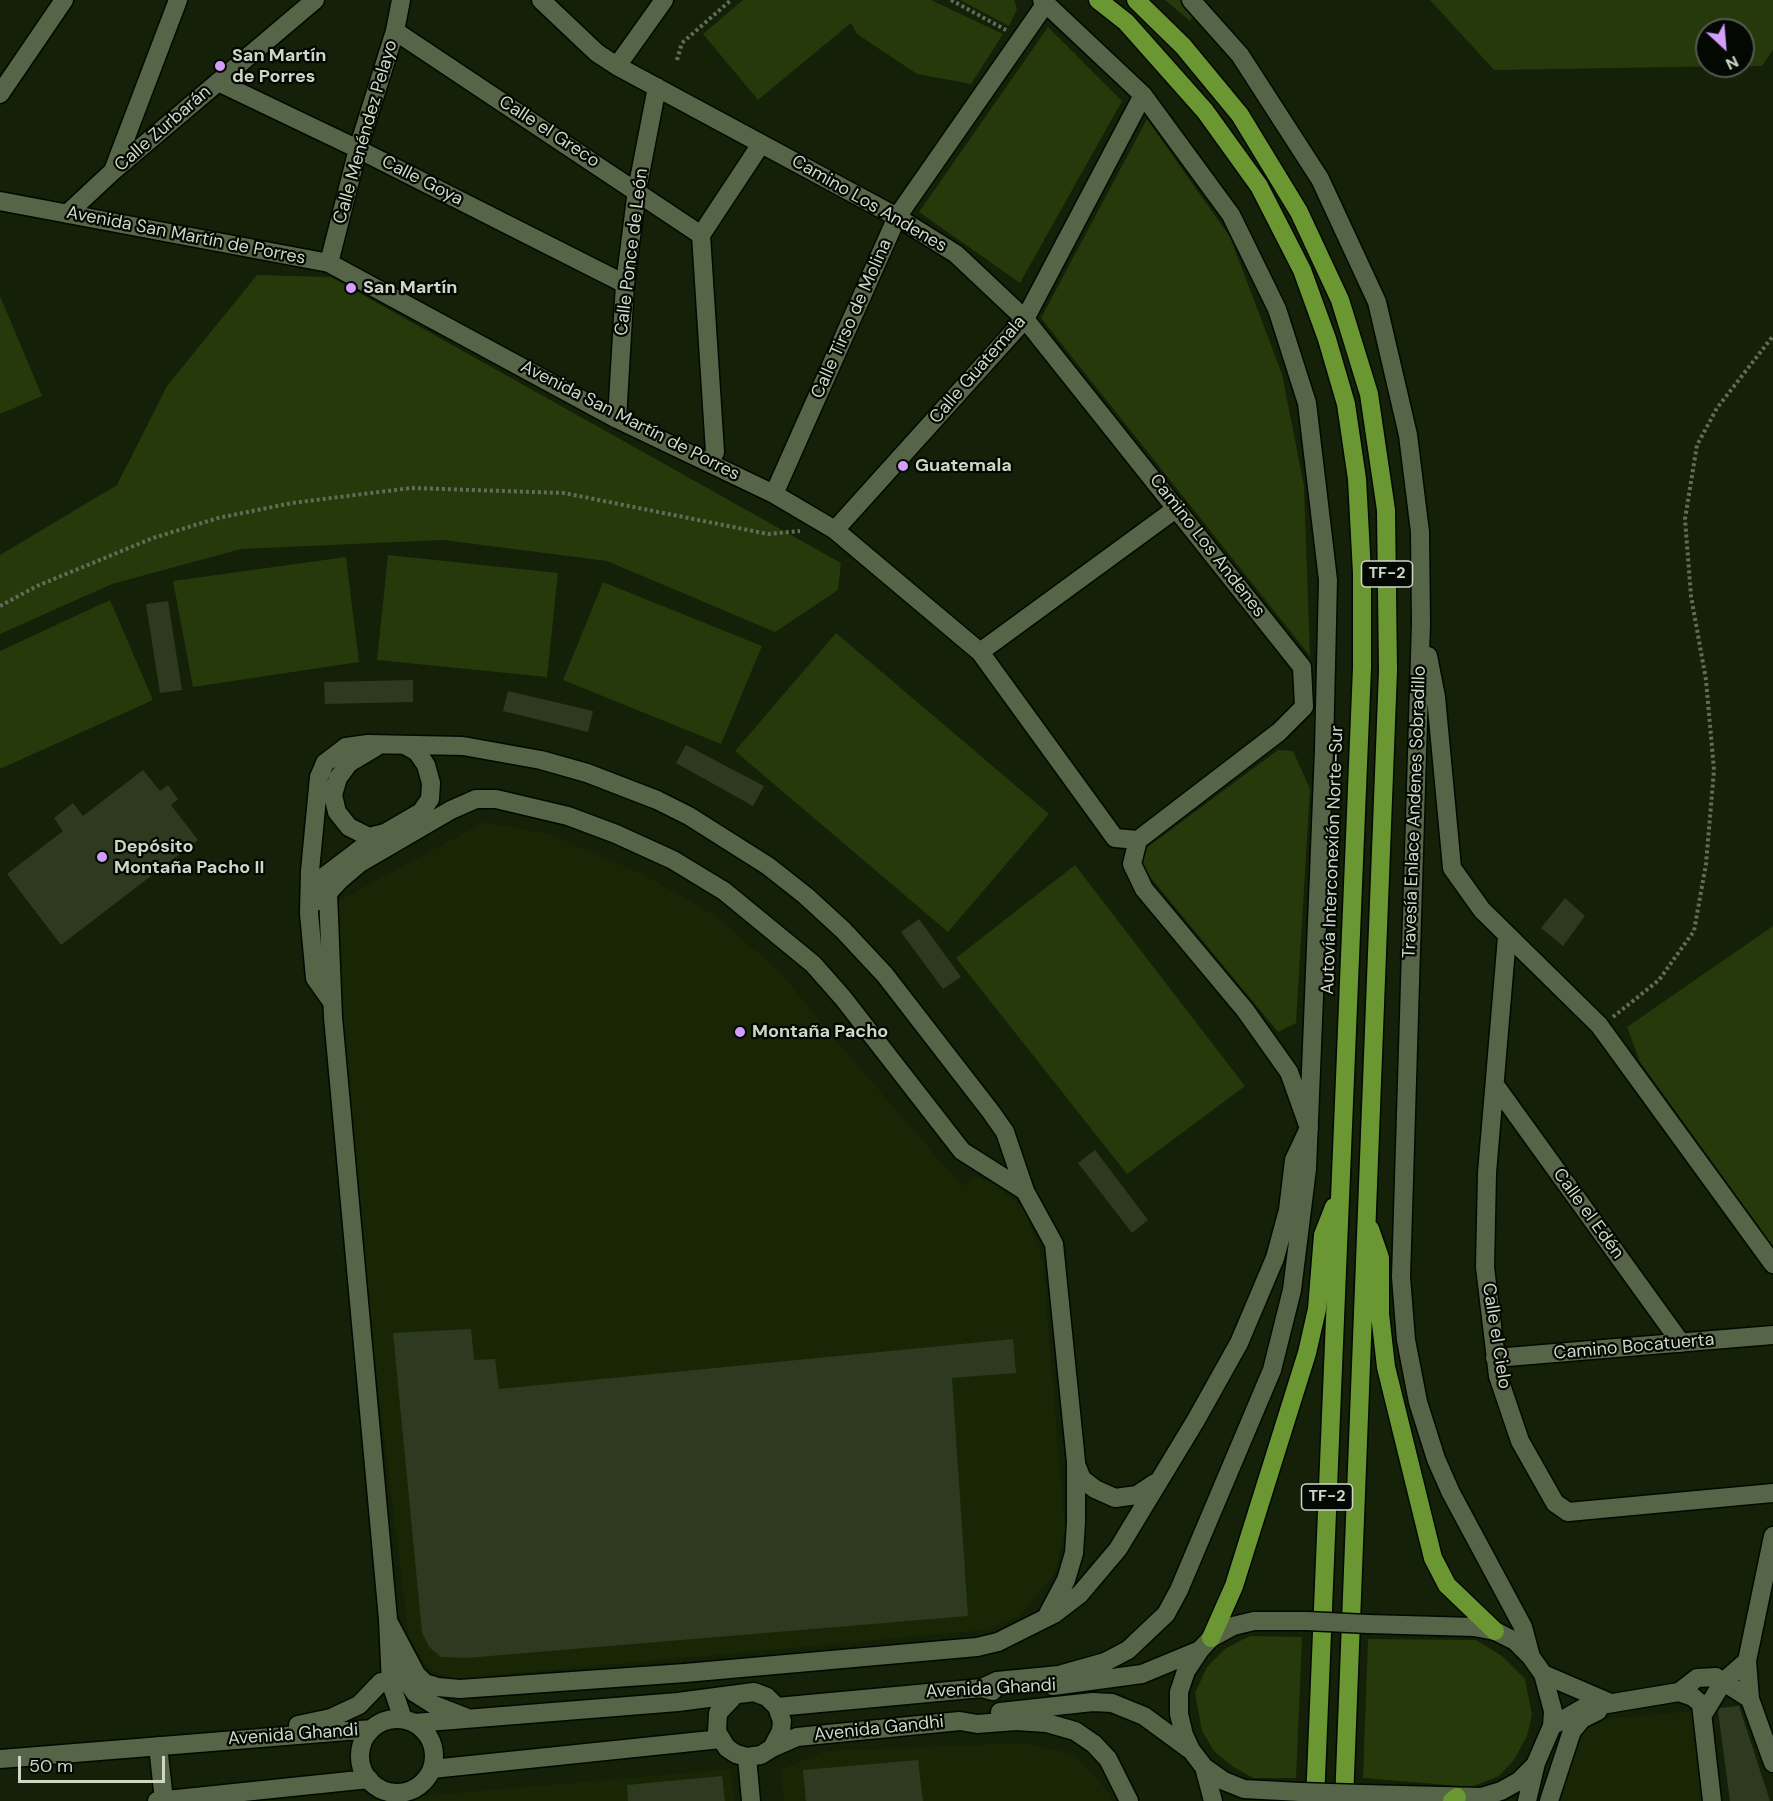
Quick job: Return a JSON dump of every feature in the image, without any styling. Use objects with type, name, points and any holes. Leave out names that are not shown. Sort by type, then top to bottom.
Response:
[{"type":"highway","name":"Autovía Interconexión Norte-Sur","points":[[1098,0],[1126,22],[1205,111],[1259,186],[1302,270],[1327,339],[1346,404],[1357,479],[1362,609],[1340,1194],[1307,1797]]},
{"type":"highway","name":"TF-2","points":[[1136,0],[1183,46],[1240,115],[1299,212],[1340,300],[1369,394],[1386,510],[1388,671],[1344,1801]]},
{"type":"highway","points":[[1206,1644],[1234,1586],[1307,1353],[1317,1309],[1323,1235],[1340,1194]]},
{"type":"highway","points":[[1366,1218],[1380,1258],[1380,1314],[1386,1367],[1433,1558],[1447,1585],[1495,1631]]},
{"type":"street","points":[[0,94],[64,0]]},
{"type":"street","points":[[112,172],[178,0]]},
{"type":"street","name":"Calle Zurbarán","points":[[67,214],[112,172],[315,0]]},
{"type":"street","name":"Calle Menéndez Pelayo","points":[[329,263],[358,149],[395,31],[401,0]]},
{"type":"street","name":"Camino Los Andenes","points":[[541,0],[597,53],[617,66],[897,217],[956,254],[1025,319],[1302,667],[1304,707],[1279,732],[1138,840]]},
{"type":"street","points":[[617,66],[664,0]]},
{"type":"street","name":"Travesía Enlace Andenes Sobradillo","points":[[1191,0],[1240,55],[1320,179],[1377,302],[1408,435],[1420,532],[1421,624],[1401,1277],[1406,1340],[1418,1402],[1436,1459],[1523,1628],[1531,1657]]},
{"type":"street","points":[[982,1688],[997,1681],[1059,1675],[1105,1662],[1128,1650],[1166,1614],[1179,1590],[1272,1370],[1292,1290],[1307,1169],[1324,750],[1328,580],[1306,403],[1277,309],[1231,215],[1143,95],[1044,1]]},
{"type":"street","name":"Calle Tirso de Molina","points":[[774,494],[897,217],[1021,38],[1044,1]]},
{"type":"street","name":"Calle el Greco","points":[[395,31],[637,190],[701,235]]},
{"type":"street","name":"Calle Goya","points":[[218,82],[358,149],[625,284]]},
{"type":"street","name":"Calle Ponce de León","points":[[617,419],[625,284],[637,190],[657,87]]},
{"type":"street","name":"Calle Guatemala","points":[[833,528],[1025,319],[1143,95]]},
{"type":"street","points":[[710,462],[716,452],[701,235],[761,144]]},
{"type":"street","name":"Avenida San Martín de Porres","points":[[0,201],[329,263],[617,419],[774,494],[833,528],[980,652],[1114,838],[1138,840]]},
{"type":"street","points":[[980,652],[1177,508]]},
{"type":"street","points":[[1421,624],[1436,698],[1452,868],[1482,910],[1507,937],[1599,1024],[1773,1264]]},
{"type":"street","points":[[383,744],[362,753],[349,763],[338,778],[333,795],[337,812],[348,827],[369,837],[385,833]]},
{"type":"street","points":[[332,1002],[315,978],[309,913],[319,777],[325,763],[346,747],[383,744],[463,746],[541,760],[587,773],[657,800],[689,816],[768,866],[835,923],[885,975],[1005,1132],[1025,1191],[1054,1244],[1076,1462],[1074,1553],[1066,1580],[1045,1619]]},
{"type":"street","points":[[331,976],[324,962],[319,931],[318,895],[325,876],[385,833],[421,812],[430,799],[431,783],[426,765],[417,752],[405,745]]},
{"type":"street","points":[[388,1620],[375,1727],[361,1748],[363,1769],[369,1779],[381,1789],[398,1797],[418,1786],[432,1769],[434,1759],[430,1738],[409,1721],[391,1684],[388,1620],[332,1002],[328,893],[360,863],[476,799],[496,799],[568,816],[673,860],[723,891],[813,964],[843,998],[962,1151],[1025,1191]]},
{"type":"street","points":[[388,1620],[416,1674],[425,1683],[460,1689],[685,1673],[977,1647],[998,1642],[1045,1619],[1080,1594],[1102,1571],[1161,1479],[1239,1343],[1262,1292],[1282,1233],[1294,1160],[1309,1128],[1289,1072],[1245,1010],[1144,889],[1132,864],[1138,840]]},
{"type":"street","name":"Calle el Cielo","points":[[1507,937],[1487,1173],[1485,1267],[1498,1376],[1520,1441],[1556,1503],[1568,1512],[1773,1493]]},
{"type":"street","name":"Calle el Edén","points":[[1495,1085],[1681,1343]]},
{"type":"street","name":"Camino Bocatuerta","points":[[1496,1358],[1773,1335]]},
{"type":"street","points":[[1076,1462],[1082,1479],[1095,1489],[1115,1498],[1137,1495],[1161,1479]]},
{"type":"street","points":[[1773,1536],[1747,1662],[1750,1699],[1773,1763]]},
{"type":"street","points":[[388,1620],[400,1666],[408,1685],[415,1693],[434,1705],[470,1719]]},
{"type":"street","name":"Avenida Ghandi","points":[[777,1707],[982,1688],[998,1692],[1113,1680],[1142,1674],[1206,1644],[1233,1626],[1254,1621],[1474,1627],[1495,1631]]},
{"type":"street","points":[[1495,1631],[1515,1641],[1531,1657],[1543,1674],[1550,1694],[1552,1726],[1536,1764],[1527,1801]]},
{"type":"street","points":[[1206,1644],[1186,1671],[1179,1692],[1179,1714],[1184,1735],[1191,1750],[1204,1767],[1224,1781],[1244,1789],[1307,1797],[1362,1794],[1455,1799],[1481,1797],[1501,1791],[1519,1781],[1536,1764]]},
{"type":"street","points":[[1704,1713],[1723,1682],[1747,1662]]},
{"type":"street","points":[[1543,1674],[1610,1703]]},
{"type":"street","points":[[1552,1726],[1573,1712],[1610,1703],[1678,1692],[1697,1678],[1716,1677],[1750,1699]]},
{"type":"street","points":[[258,1738],[286,1726],[331,1718],[366,1701],[381,1682]]},
{"type":"street","points":[[375,1727],[386,1721],[470,1719],[754,1692],[767,1696],[777,1707],[782,1721],[781,1731],[772,1748],[761,1755],[747,1756],[727,1748],[717,1732],[718,1713],[735,1695]]},
{"type":"street","points":[[1678,1692],[1693,1697],[1701,1704],[1704,1713],[1712,1801]]},
{"type":"street","name":"Avenida Ghandi","points":[[960,1721],[976,1714],[1093,1702],[1112,1703],[1144,1716],[1191,1750]]},
{"type":"street","points":[[1549,1801],[1572,1731],[1582,1719],[1610,1703]]},
{"type":"street","points":[[960,1721],[976,1724],[1016,1721],[1047,1723],[1074,1731],[1094,1744],[1108,1759],[1129,1801]]},
{"type":"street","name":"Avenida Gandhi","points":[[772,1748],[797,1737],[960,1721]]},
{"type":"street","name":"Avenida Ghandi","points":[[0,1759],[375,1727]]},
{"type":"street","points":[[432,1769],[721,1739]]},
{"type":"street","points":[[158,1746],[164,1800]]},
{"type":"street","points":[[747,1756],[751,1801]]},
{"type":"street","points":[[1204,1767],[1213,1801]]},
{"type":"street","points":[[157,1801],[191,1800],[369,1779]]},
{"type":"path","points":[[677,60],[682,43],[731,0]]},
{"type":"path","points":[[951,0],[1021,38]]},
{"type":"path","points":[[1599,1024],[1623,1011],[1659,980],[1694,930],[1706,864],[1714,770],[1706,680],[1691,596],[1685,519],[1697,446],[1718,408],[1773,336]]},
{"type":"path","points":[[0,606],[37,586],[153,538],[218,518],[292,503],[411,488],[564,493],[768,534],[833,528]]},
{"type":"shaded area","points":[[743,0],[931,0],[1003,34],[971,84],[917,74],[857,34],[851,23],[758,100],[703,34]]},
{"type":"shaded area","points":[[960,0],[1014,0],[1017,9],[1009,26]]},
{"type":"shaded area","points":[[1165,0],[1182,0],[1193,15],[1190,21]]},
{"type":"shaded area","points":[[1430,0],[1773,0],[1773,50],[1762,66],[1755,66],[1755,18],[1695,18],[1695,67],[1494,70]]},
{"type":"shaded area","points":[[1048,27],[1122,101],[1020,283],[919,212]]},
{"type":"shaded area","points":[[1147,119],[1230,237],[1282,374],[1304,486],[1310,656],[1041,318]]},
{"type":"shaded area","points":[[257,275],[331,277],[841,563],[838,590],[775,632],[607,561],[443,540],[241,549],[112,584],[0,634],[0,555],[117,485],[167,386]]},
{"type":"shaded area","points":[[0,296],[42,396],[0,414]]},
{"type":"shaded area","points":[[388,555],[558,573],[547,677],[377,660]]},
{"type":"shaded area","points":[[346,557],[359,662],[193,687],[173,581]]},
{"type":"shaded area","points":[[603,582],[762,646],[721,744],[563,680]]},
{"type":"shaded area","points":[[110,600],[153,700],[0,769],[0,651]]},
{"type":"shaded area","points":[[836,633],[1049,814],[948,932],[735,751]]},
{"type":"shaded area","points":[[1278,750],[1293,751],[1310,789],[1296,1023],[1278,1032],[1141,866],[1145,849]]},
{"type":"shaded area","points":[[484,822],[549,834],[643,874],[716,916],[782,974],[827,1030],[962,1186],[975,1176],[995,1184],[1026,1211],[1043,1262],[1065,1531],[1055,1573],[1019,1616],[986,1630],[454,1679],[430,1670],[409,1640],[375,1363],[329,906]]},
{"type":"shaded area","points":[[1075,865],[1245,1086],[1127,1174],[956,958]]},
{"type":"shaded area","points":[[1773,926],[1773,1246],[1640,1062],[1627,1027]]},
{"type":"shaded area","points":[[1250,1636],[1302,1637],[1296,1778],[1253,1778],[1232,1766],[1214,1751],[1202,1731],[1195,1693],[1207,1667],[1226,1648]]},
{"type":"shaded area","points":[[1368,1639],[1476,1640],[1502,1656],[1525,1679],[1532,1715],[1527,1736],[1514,1760],[1499,1776],[1471,1787],[1363,1778]]},
{"type":"shaded area","points":[[1692,1711],[1716,1758],[1720,1801],[1560,1801],[1583,1721]]},
{"type":"shaded area","points":[[1024,1743],[1074,1754],[1110,1794],[1112,1801],[784,1801],[781,1770],[824,1751]]},
{"type":"shaded area","points":[[731,1769],[734,1801],[364,1801]]},
{"type":"building","points":[[168,601],[182,690],[160,693],[146,604]]},
{"type":"building","points":[[413,680],[413,702],[325,704],[324,682]]},
{"type":"building","points":[[508,691],[593,711],[588,732],[503,711]]},
{"type":"building","points":[[686,745],[764,786],[753,806],[676,763]]},
{"type":"building","name":"Depósito Montaña Pacho II","points":[[143,770],[160,791],[168,785],[178,799],[171,805],[198,840],[61,945],[7,874],[63,831],[54,818],[73,803],[83,816]]},
{"type":"building","points":[[1565,898],[1585,916],[1563,946],[1541,928]]},
{"type":"building","points":[[919,919],[961,977],[943,989],[901,932]]},
{"type":"building","points":[[1095,1150],[1148,1220],[1132,1233],[1078,1163]]},
{"type":"building","points":[[471,1329],[474,1360],[495,1359],[499,1389],[1013,1339],[1016,1373],[952,1378],[968,1616],[466,1658],[441,1657],[429,1647],[422,1632],[393,1333]]},
{"type":"building","points":[[1739,1706],[1770,1801],[1730,1801],[1718,1711],[1720,1708]]},
{"type":"building","points":[[918,1760],[923,1801],[806,1801],[803,1770]]},
{"type":"building","points":[[722,1776],[725,1801],[628,1801],[627,1785]]},
{"type":"place","name":"San Martín de Porres","points":[[220,66]]},
{"type":"place","name":"San Martín","points":[[351,288]]},
{"type":"place","name":"Guatemala","points":[[903,466]]},
{"type":"place","name":"Depósito Montaña Pacho II","points":[[102,857]]},
{"type":"place","name":"Montaña Pacho","points":[[740,1032]]}]
